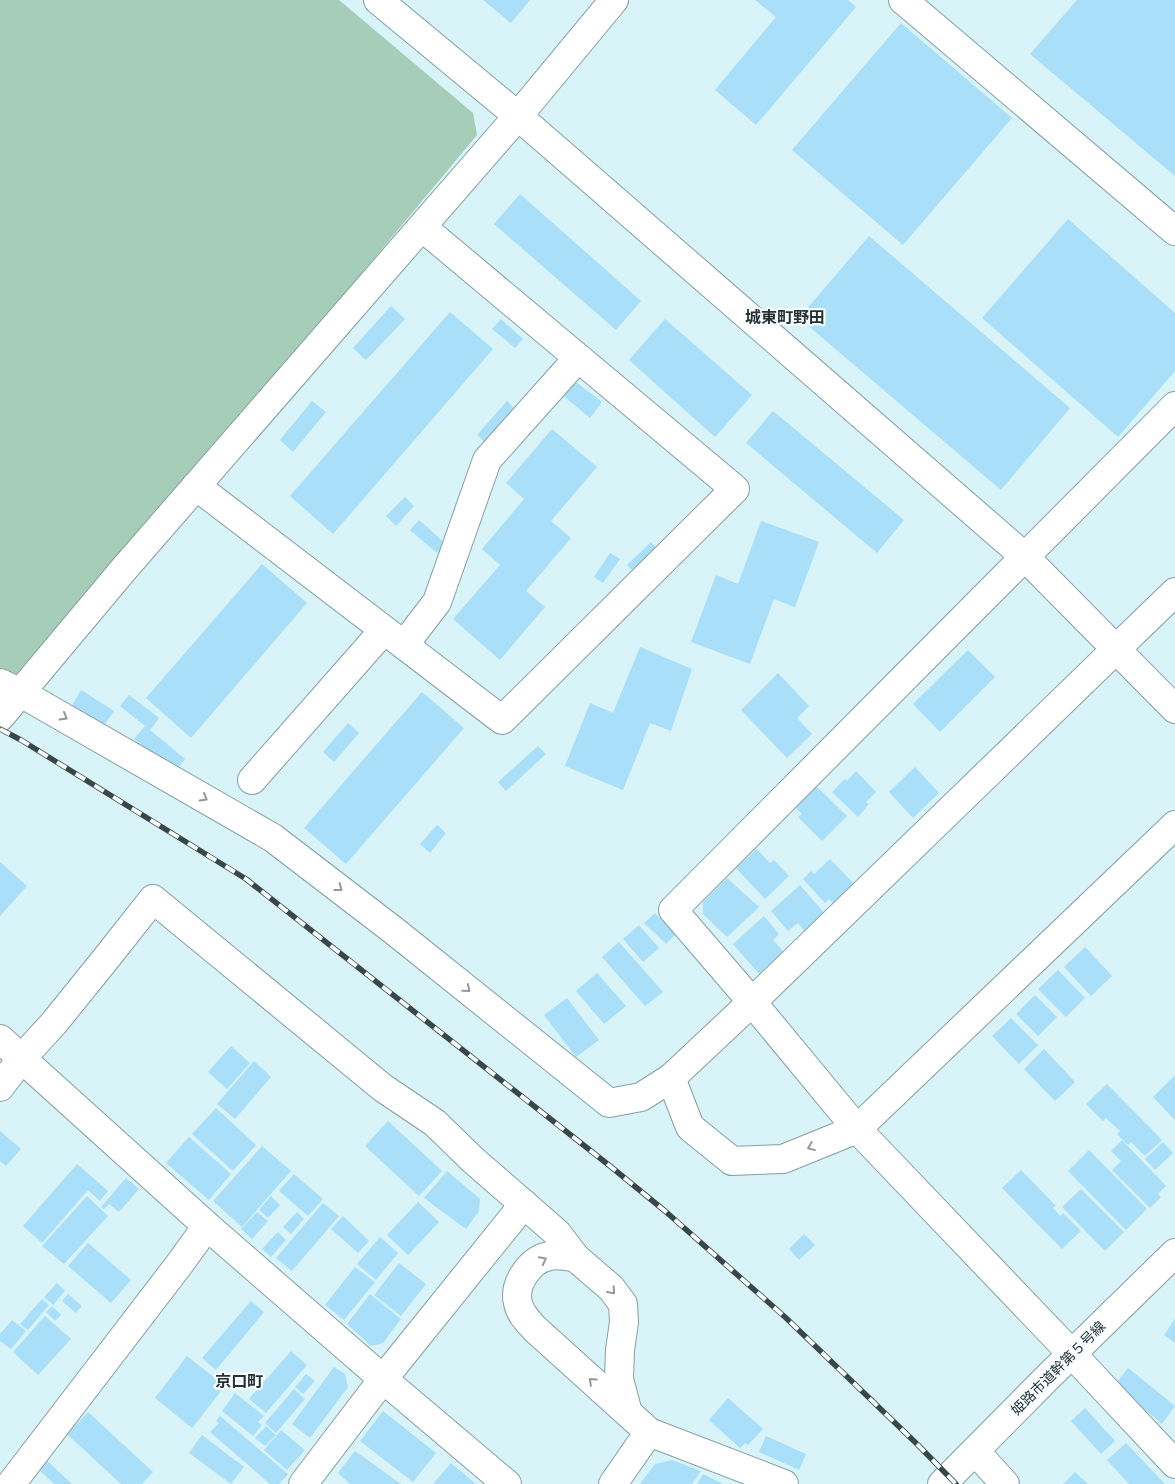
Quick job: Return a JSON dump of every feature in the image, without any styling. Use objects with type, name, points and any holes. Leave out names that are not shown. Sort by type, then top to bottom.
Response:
[{"type":"street","points":[[378,0],[518,116],[1025,557],[1175,709]]},
{"type":"street","points":[[0,717],[11,688],[124,570],[518,116],[614,0]]},
{"type":"street","points":[[903,0],[1175,231]]},
{"type":"street","points":[[196,486],[502,720],[735,489],[422,227]]},
{"type":"street","points":[[252,780],[394,638],[437,602],[487,460],[578,358]]},
{"type":"street","points":[[1175,406],[673,910],[857,1129],[1175,1464]]},
{"type":"street","points":[[11,688],[273,838],[394,930],[609,1103],[641,1097],[671,1078],[752,1002],[1175,592]]},
{"type":"street","points":[[671,1078],[690,1127],[732,1161],[783,1158],[857,1129],[1175,825]]},
{"type":"street","points":[[0,1087],[22,1058],[54,1024],[153,899],[383,1088],[435,1123],[473,1160],[557,1232],[576,1258],[611,1288],[623,1304],[624,1322],[620,1350],[619,1379],[628,1413]]},
{"type":"street","points":[[0,1039],[207,1226],[507,1484]]},
{"type":"street","points":[[303,1484],[383,1379],[524,1204]]},
{"type":"street","points":[[11,1484],[207,1226]]},
{"type":"street","name":"姫路市道幹第５号線","points":[[942,1484],[1175,1253]]},
{"type":"street","points":[[576,1258],[563,1255],[548,1256],[538,1261],[520,1281],[517,1293],[521,1312],[535,1329],[649,1432],[784,1484]]},
{"type":"street","points":[[613,1484],[649,1432]]},
{"type":"street","points":[[975,1451],[1005,1484]]},
{"type":"green space","points":[[0,0],[339,0],[473,113],[477,135],[23,680],[0,668]]},
{"type":"building","points":[[483,0],[530,0],[511,23]]},
{"type":"building","points":[[755,0],[848,0],[856,7],[756,125],[715,90],[776,17]]},
{"type":"building","points":[[1077,0],[1175,0],[1175,176],[1030,54]]},
{"type":"building","points":[[901,23],[1012,118],[903,245],[792,150]]},
{"type":"building","points":[[520,194],[641,301],[616,330],[494,224]]},
{"type":"building","points":[[1068,219],[1175,313],[1175,371],[1118,437],[982,318]]},
{"type":"building","points":[[869,236],[1070,408],[1001,490],[799,318]]},
{"type":"building","points":[[391,306],[405,319],[366,360],[353,348]]},
{"type":"building","points":[[450,312],[493,349],[333,534],[290,496]]},
{"type":"building","points":[[501,319],[523,339],[515,348],[492,329]]},
{"type":"building","points":[[665,319],[752,395],[715,437],[629,360]]},
{"type":"building","points":[[572,379],[602,402],[590,418],[560,393]]},
{"type":"building","points":[[312,401],[326,412],[293,452],[280,440]]},
{"type":"building","points":[[507,401],[517,411],[488,445],[477,435]]},
{"type":"building","points":[[773,411],[904,520],[877,553],[746,443]]},
{"type":"building","points":[[552,429],[597,467],[551,521],[571,538],[526,591],[545,607],[500,660],[453,619],[500,565],[482,549],[524,499],[506,483]]},
{"type":"building","points":[[405,497],[414,506],[396,526],[386,516]]},
{"type":"building","points":[[419,520],[445,543],[437,553],[410,530]]},
{"type":"building","points":[[761,521],[819,542],[795,607],[774,599],[750,664],[691,642],[716,575],[738,584]]},
{"type":"building","points":[[651,542],[662,554],[638,577],[627,565]]},
{"type":"building","points":[[610,553],[620,559],[603,583],[594,577]]},
{"type":"building","points":[[262,564],[307,603],[191,738],[146,698]]},
{"type":"building","points":[[640,647],[692,669],[671,731],[650,723],[623,790],[565,766],[590,703],[613,713]]},
{"type":"building","points":[[968,650],[995,677],[940,732],[913,704]]},
{"type":"building","points":[[778,673],[809,706],[797,718],[812,734],[787,758],[741,710]]},
{"type":"building","points":[[81,690],[114,711],[101,729],[70,709]]},
{"type":"building","points":[[422,692],[464,728],[346,864],[304,828]]},
{"type":"building","points":[[129,695],[159,718],[150,730],[185,759],[174,772],[134,739],[145,726],[120,706]]},
{"type":"building","points":[[348,723],[359,733],[334,762],[323,752]]},
{"type":"building","points":[[538,746],[546,754],[506,791],[498,782]]},
{"type":"building","points":[[915,767],[939,793],[913,818],[889,792]]},
{"type":"building","points":[[856,771],[876,792],[866,802],[869,804],[858,817],[832,792],[845,779],[847,781]]},
{"type":"building","points":[[816,786],[847,816],[822,841],[798,817],[802,814],[795,807]]},
{"type":"building","points":[[437,825],[446,833],[430,853],[420,844]]},
{"type":"building","points":[[757,849],[770,863],[774,860],[789,876],[765,899],[736,868]]},
{"type":"building","points":[[830,859],[857,887],[834,905],[829,899],[825,903],[803,879],[811,871],[814,874]]},
{"type":"building","points":[[0,862],[27,886],[0,916]]},
{"type":"building","points":[[727,878],[759,907],[727,937],[703,914],[703,902]]},
{"type":"building","points":[[800,885],[827,916],[807,934],[798,923],[788,931],[771,911]]},
{"type":"building","points":[[655,913],[676,934],[666,944],[644,923]]},
{"type":"building","points":[[764,916],[779,934],[773,940],[784,952],[759,974],[733,944]]},
{"type":"building","points":[[639,925],[659,948],[643,962],[623,939]]},
{"type":"building","points":[[619,942],[663,992],[645,1006],[602,957]]},
{"type":"building","points":[[1085,947],[1112,976],[1091,996],[1064,967]]},
{"type":"building","points":[[1058,970],[1085,998],[1066,1017],[1038,989]]},
{"type":"building","points":[[597,973],[626,1006],[604,1024],[576,991]]},
{"type":"building","points":[[1035,995],[1057,1017],[1038,1036],[1016,1014]]},
{"type":"building","points":[[567,998],[599,1040],[576,1057],[544,1015]]},
{"type":"building","points":[[1011,1018],[1038,1045],[1019,1064],[992,1036]]},
{"type":"building","points":[[231,1046],[250,1063],[227,1089],[208,1072]]},
{"type":"building","points":[[1044,1049],[1075,1082],[1055,1101],[1024,1069]]},
{"type":"building","points":[[254,1061],[271,1077],[235,1119],[217,1104]]},
{"type":"building","points":[[1175,1075],[1175,1120],[1153,1097]]},
{"type":"building","points":[[1107,1084],[1162,1140],[1145,1156],[1131,1142],[1128,1145],[1117,1134],[1120,1131],[1106,1118],[1103,1121],[1086,1104]]},
{"type":"building","points":[[216,1108],[256,1145],[233,1171],[192,1134]]},
{"type":"building","points":[[388,1121],[442,1171],[419,1196],[365,1146]]},
{"type":"building","points":[[0,1131],[21,1149],[6,1166],[0,1161]]},
{"type":"building","points":[[189,1137],[231,1174],[209,1200],[166,1163]]},
{"type":"building","points":[[1122,1140],[1166,1186],[1158,1194],[1161,1197],[1150,1208],[1112,1170],[1121,1161],[1111,1151]]},
{"type":"building","points":[[1163,1142],[1173,1153],[1155,1170],[1145,1159]]},
{"type":"building","points":[[262,1146],[291,1171],[242,1227],[213,1201]]},
{"type":"building","points":[[1089,1150],[1147,1209],[1126,1230],[1068,1171]]},
{"type":"building","points":[[77,1164],[108,1191],[100,1201],[88,1190],[42,1243],[23,1226]]},
{"type":"building","points":[[1021,1170],[1056,1206],[1053,1208],[1060,1216],[1063,1213],[1081,1231],[1062,1249],[1002,1188]]},
{"type":"building","points":[[447,1171],[480,1199],[479,1211],[466,1229],[424,1198]]},
{"type":"building","points":[[294,1174],[323,1199],[308,1216],[279,1191]]},
{"type":"building","points":[[126,1178],[139,1189],[119,1212],[109,1204],[104,1209],[101,1207]]},
{"type":"building","points":[[1081,1189],[1124,1232],[1105,1251],[1062,1207]]},
{"type":"building","points":[[87,1196],[108,1216],[64,1264],[42,1246]]},
{"type":"building","points":[[271,1196],[280,1205],[268,1218],[259,1210]]},
{"type":"building","points":[[418,1202],[439,1222],[408,1255],[387,1235]]},
{"type":"building","points":[[323,1203],[339,1216],[292,1271],[276,1258]]},
{"type":"building","points":[[257,1212],[268,1221],[252,1239],[241,1229]]},
{"type":"building","points":[[297,1212],[304,1219],[291,1234],[283,1227]]},
{"type":"building","points":[[343,1216],[369,1241],[358,1253],[331,1229]]},
{"type":"building","points":[[278,1232],[286,1240],[271,1257],[262,1249]]},
{"type":"building","points":[[804,1234],[815,1245],[799,1260],[789,1249]]},
{"type":"building","points":[[380,1237],[398,1253],[376,1280],[357,1264]]},
{"type":"building","points":[[88,1243],[131,1280],[111,1303],[68,1266]]},
{"type":"building","points":[[399,1263],[426,1284],[401,1316],[374,1295]]},
{"type":"building","points":[[355,1267],[375,1282],[344,1320],[325,1305]]},
{"type":"building","points":[[57,1283],[65,1291],[53,1305],[44,1297]]},
{"type":"building","points":[[68,1294],[82,1306],[76,1313],[62,1301]]},
{"type":"building","points":[[370,1294],[401,1319],[383,1343],[371,1346],[347,1324]]},
{"type":"building","points":[[42,1299],[49,1305],[28,1330],[20,1324]]},
{"type":"building","points":[[251,1301],[264,1312],[216,1370],[202,1358]]},
{"type":"building","points":[[52,1306],[61,1315],[55,1321],[46,1312]]},
{"type":"building","points":[[45,1316],[71,1339],[38,1375],[13,1352]]},
{"type":"building","points":[[1175,1319],[1175,1343],[1164,1335]]},
{"type":"building","points":[[12,1320],[26,1331],[11,1349],[0,1341],[0,1334]]},
{"type":"building","points":[[291,1351],[307,1365],[266,1413],[249,1399]]},
{"type":"building","points":[[187,1356],[225,1386],[192,1428],[155,1398]]},
{"type":"building","points":[[334,1367],[345,1374],[348,1387],[310,1438],[292,1424]]},
{"type":"building","points":[[1128,1368],[1175,1406],[1162,1424],[1131,1398],[1117,1382]]},
{"type":"building","points":[[306,1374],[315,1381],[303,1394],[295,1387]]},
{"type":"building","points":[[294,1389],[305,1399],[276,1433],[265,1423]]},
{"type":"building","points":[[235,1393],[264,1416],[258,1422],[262,1425],[253,1436],[222,1411]]},
{"type":"building","points":[[728,1398],[763,1429],[748,1445],[745,1443],[740,1448],[709,1420]]},
{"type":"building","points":[[1085,1408],[1115,1441],[1101,1454],[1071,1421]]},
{"type":"building","points":[[383,1411],[436,1453],[413,1482],[360,1441]]},
{"type":"building","points":[[88,1412],[153,1472],[142,1484],[121,1484],[67,1434]]},
{"type":"building","points":[[220,1416],[288,1474],[279,1484],[270,1484],[210,1432],[219,1423],[216,1421]]},
{"type":"building","points":[[266,1426],[276,1435],[265,1446],[255,1438]]},
{"type":"building","points":[[281,1430],[305,1450],[287,1470],[264,1450]]},
{"type":"building","points":[[202,1435],[244,1467],[231,1484],[189,1453]]},
{"type":"building","points":[[766,1436],[806,1454],[799,1470],[759,1452]]},
{"type":"building","points":[[1126,1443],[1165,1484],[1129,1484],[1107,1460]]},
{"type":"building","points":[[355,1451],[401,1484],[350,1484],[338,1473]]},
{"type":"building","points":[[45,1459],[72,1484],[54,1484],[37,1468]]},
{"type":"building","points":[[672,1460],[701,1471],[692,1484],[640,1484],[655,1464]]},
{"type":"building","points":[[451,1463],[476,1484],[433,1484]]},
{"type":"building","points":[[1075,1472],[1088,1484],[1063,1484]]},
{"type":"building","points":[[703,1474],[723,1484],[697,1484]]},
{"type":"railway","points":[[0,729],[21,740],[246,879],[610,1166],[665,1211],[785,1317],[956,1484]]},
{"type":"district","name":"城東町野田","points":[[785,317]]},
{"type":"district","name":"京口町","points":[[239,1381]]}]
